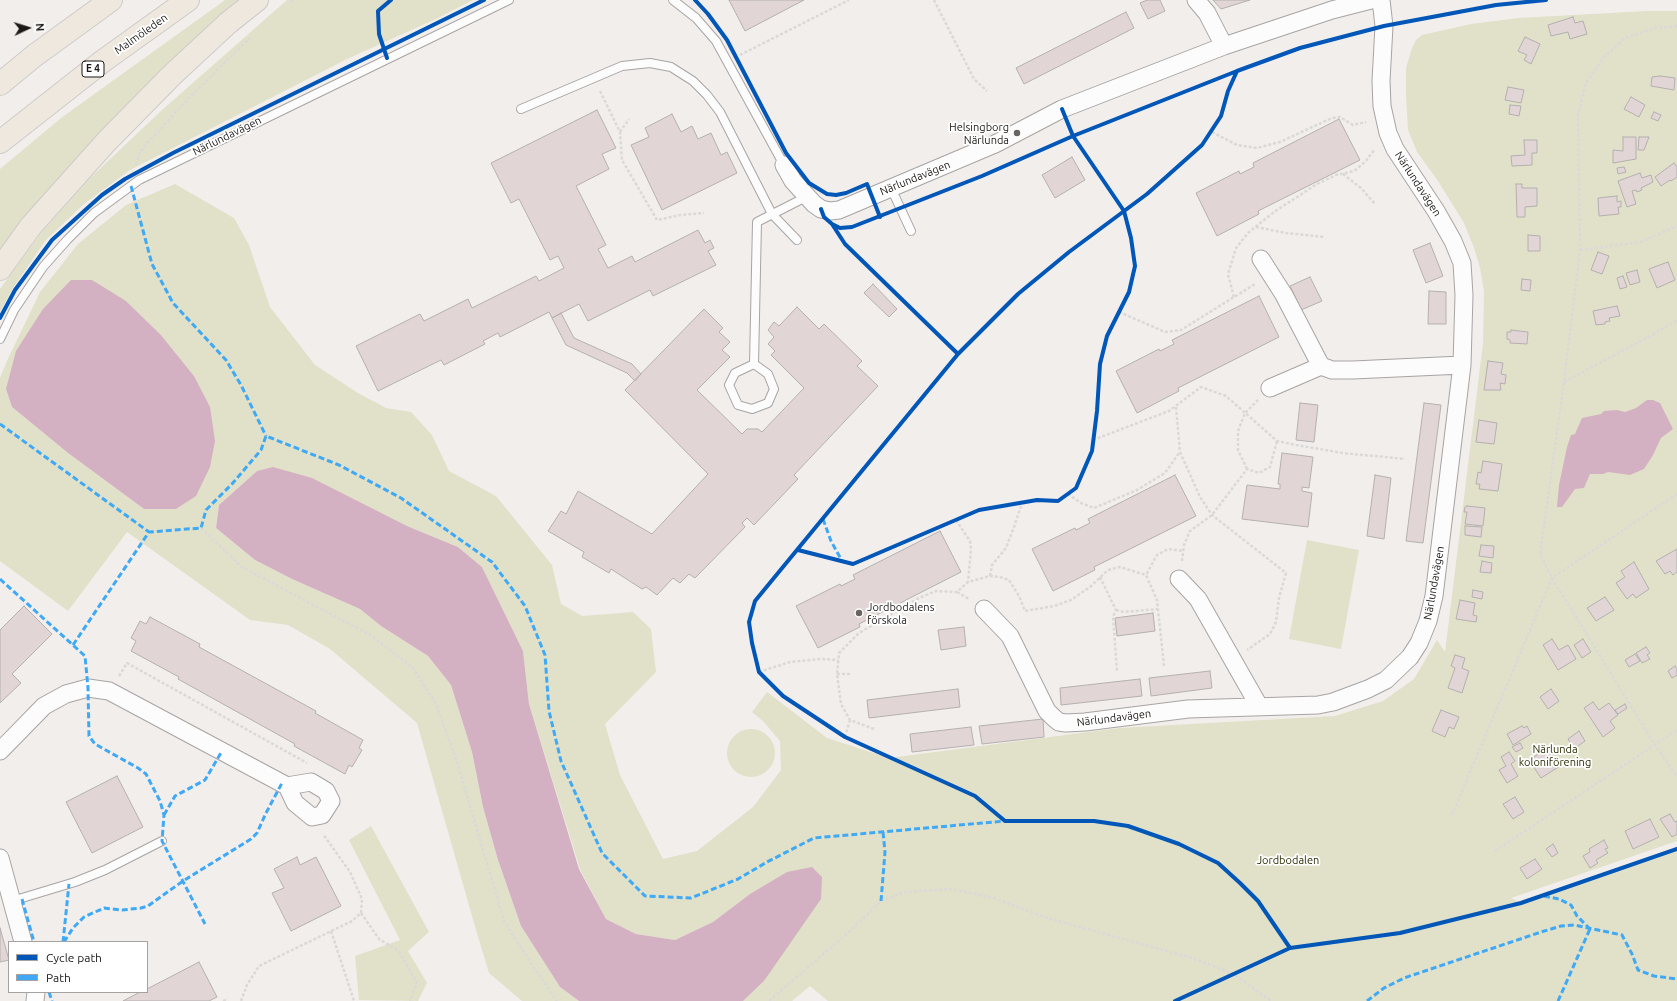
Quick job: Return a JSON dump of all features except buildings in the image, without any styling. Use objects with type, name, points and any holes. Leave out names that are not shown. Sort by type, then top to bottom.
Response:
[{"type":"highway","points":[[0,84],[34,56],[112,0]]},
{"type":"highway","name":"Malmöleden","points":[[0,142],[103,61],[188,0]]},
{"type":"highway","points":[[0,269],[31,226],[107,141],[177,70],[228,23],[257,0]]},
{"type":"street","points":[[1196,0],[1207,13],[1224,46]]},
{"type":"street","name":"Närlundavägen","points":[[984,609],[1010,636],[1047,711],[1059,722],[1085,722],[1188,709],[1318,705],[1345,698],[1386,680],[1400,668],[1416,648],[1428,621],[1434,596],[1462,364],[1464,295],[1462,263],[1454,241],[1395,149],[1386,124],[1382,106],[1381,81],[1384,26],[1382,0]]},
{"type":"street","name":"Närlundavägen","points":[[784,165],[806,197],[821,209],[830,211],[839,210],[996,144],[1062,109],[1224,46],[1332,10],[1366,1]]},
{"type":"street","points":[[1261,259],[1284,295],[1321,366],[1332,370],[1354,370],[1462,364]]},
{"type":"street","points":[[1270,388],[1321,366]]},
{"type":"street","points":[[1180,579],[1198,599],[1259,706]]},
{"type":"street","points":[[0,751],[44,706],[66,694],[88,688],[109,691],[287,786],[295,803],[312,817],[322,815],[331,800],[326,791],[311,782],[287,786]]},
{"type":"street","points":[[0,858],[23,941]]},
{"type":"lane","name":"Närlundavägen","points":[[0,339],[14,310],[43,267],[94,213],[139,180],[508,0]]},
{"type":"lane","name":"Närlundavägen","points":[[673,0],[692,15],[716,41],[784,165]]},
{"type":"lane","points":[[521,109],[622,66],[650,63],[671,67],[693,81],[708,95],[720,112],[772,214],[797,240]]},
{"type":"lane","points":[[891,188],[911,231]]},
{"type":"lane","points":[[754,364],[758,222],[806,197]]},
{"type":"lane","points":[[754,364],[768,374],[774,389],[768,404],[752,409],[738,405],[730,385],[735,373],[754,364]]},
{"type":"lane","points":[[12,902],[75,882],[105,870],[162,841]]},
{"type":"path","points":[[727,61],[849,0]]},
{"type":"path","points":[[934,0],[974,79],[987,91]]},
{"type":"path","points":[[1677,26],[1655,28],[1625,38],[1604,57],[1586,83],[1578,115],[1580,250],[1564,382],[1540,554],[1552,578],[1655,745],[1677,776]]},
{"type":"path","points":[[139,180],[136,163],[139,154],[145,146],[189,98],[250,38]]},
{"type":"path","points":[[594,78],[620,132],[622,160],[657,220],[681,214],[704,213]]},
{"type":"path","points":[[1212,132],[1237,146],[1257,148],[1280,142],[1332,118],[1340,117],[1354,126],[1386,124]]},
{"type":"path","points":[[620,132],[629,119]]},
{"type":"path","points":[[1234,297],[1228,274],[1236,248],[1256,227],[1274,212],[1317,184],[1354,170],[1365,162],[1386,124]]},
{"type":"path","points":[[1208,136],[1215,126]]},
{"type":"path","points":[[1342,174],[1361,188],[1375,204]]},
{"type":"path","points":[[1580,250],[1641,242],[1677,226]]},
{"type":"path","points":[[1256,227],[1324,238]]},
{"type":"path","points":[[1119,312],[1165,332],[1181,330],[1271,274]]},
{"type":"path","points":[[1564,382],[1677,320]]},
{"type":"path","points":[[1093,440],[1169,411],[1201,387],[1226,396],[1277,441],[1296,446],[1344,453],[1405,459]]},
{"type":"path","points":[[1270,388],[1245,413],[1238,432],[1238,450],[1247,469],[1259,473],[1270,467],[1277,441]]},
{"type":"path","points":[[1176,406],[1180,452],[1200,497],[1212,515],[1286,573],[1279,598],[1276,622],[1270,634],[1232,659]]},
{"type":"path","points":[[1068,494],[1081,503],[1094,508],[1137,490],[1165,473],[1180,452]]},
{"type":"path","points":[[1180,579],[1184,545],[1190,531],[1212,515],[1247,469]]},
{"type":"path","points":[[1452,815],[1552,578],[1677,494]]},
{"type":"path","points":[[990,576],[992,565],[1006,548],[1022,503]]},
{"type":"path","points":[[956,520],[970,541],[971,550],[968,582]]},
{"type":"path","points":[[201,528],[242,567],[372,636],[413,668],[436,704],[458,765],[504,921],[557,1001]]},
{"type":"path","points":[[1146,575],[1157,555],[1168,549],[1183,551]]},
{"type":"path","points":[[874,729],[850,720],[841,704],[837,674],[839,653],[859,633],[919,598],[936,591],[957,592],[968,582],[990,576],[1009,580],[1020,596],[1025,611],[1054,606],[1071,600],[1090,587],[1108,570],[1120,567],[1146,575],[1157,600],[1164,666]]},
{"type":"path","points":[[1100,577],[1116,610],[1113,617],[1117,671]]},
{"type":"path","points":[[1116,610],[1124,612],[1158,609]]},
{"type":"path","points":[[760,672],[790,662],[821,659],[838,660]]},
{"type":"path","points":[[109,691],[127,663],[308,764]]},
{"type":"path","points":[[758,665],[760,672],[764,677]]},
{"type":"path","points":[[837,674],[850,674]]},
{"type":"path","points":[[845,737],[850,720]]},
{"type":"path","points":[[1495,851],[1677,730]]},
{"type":"path","points":[[839,733],[852,740]]},
{"type":"path","points":[[312,817],[350,872],[362,899],[362,913],[379,939],[400,951],[417,983],[410,1001]]},
{"type":"path","points":[[769,1001],[850,931],[881,901],[904,892],[952,889],[994,898],[1047,918],[1192,958],[1234,974],[1271,1001]]},
{"type":"path","points":[[240,1001],[258,966],[352,921],[362,913]]},
{"type":"path","points":[[331,931],[354,1001]]},
{"type":"path","points":[[1228,977],[1240,971]]},
{"type":"path","points":[[223,1001],[228,999]]},
{"type":"green space","points":[[225,0],[239,0],[217,18],[146,88],[0,251],[0,169],[61,118]]},
{"type":"green space","points":[[287,0],[473,0],[436,19],[347,59],[130,170],[84,204],[46,240],[13,288],[0,312],[0,289],[41,233],[90,178],[162,110]]},
{"type":"green space","name":"Jordbodalen","points":[[1647,11],[1677,11],[1677,841],[1511,898],[1521,903],[1677,849],[1677,1001],[828,1001],[810,986],[792,1001],[743,1001],[764,981],[777,960],[750,894],[713,922],[675,940],[636,934],[606,919],[580,869],[529,704],[523,651],[482,567],[458,547],[407,526],[257,471],[219,505],[216,528],[255,560],[292,579],[360,609],[381,626],[428,656],[451,685],[472,752],[483,807],[498,860],[521,926],[560,987],[579,1001],[522,1001],[489,973],[417,723],[330,649],[288,625],[250,620],[127,532],[68,611],[0,561],[0,378],[6,363],[40,292],[78,244],[126,205],[175,184],[234,218],[249,245],[270,307],[315,365],[358,393],[386,408],[411,412],[432,435],[449,471],[496,496],[552,565],[561,604],[582,616],[633,612],[651,629],[656,672],[605,724],[620,775],[663,859],[697,851],[753,807],[781,770],[780,741],[763,721],[752,712],[767,692],[827,738],[889,758],[1119,728],[1335,716],[1383,701],[1414,679],[1437,640],[1445,652],[1483,343],[1484,291],[1480,268],[1464,223],[1438,181],[1417,152],[1408,130],[1406,68],[1412,48],[1416,40],[1422,35],[1471,24],[1518,18]],"holes":[[[126,301],[161,335],[194,376],[196,495],[176,509],[144,509],[68,453],[12,407],[6,389]]]},
{"type":"green space","points":[[1307,540],[1359,550],[1341,649],[1289,639]]},
{"type":"green space","points":[[751,729],[760,731],[768,736],[773,744],[775,753],[773,762],[768,770],[760,775],[751,777],[742,775],[734,770],[729,762],[727,753],[729,744],[734,736],[742,731]]},
{"type":"green space","points":[[371,826],[429,932],[408,951],[427,983],[418,1001],[359,1000],[355,956],[400,940],[349,840]]},
{"type":"shaded area","points":[[71,280],[92,280],[126,301],[161,335],[194,376],[210,407],[215,441],[210,467],[196,496],[176,509],[144,509],[68,453],[12,407],[6,389],[16,351],[43,309]]},
{"type":"shaded area","points":[[1647,400],[1653,400],[1660,403],[1673,429],[1661,438],[1644,469],[1630,475],[1608,472],[1603,474],[1590,474],[1584,488],[1575,489],[1562,507],[1557,507],[1559,485],[1567,447],[1571,435],[1575,434],[1582,418],[1601,414],[1604,411],[1617,410],[1625,412],[1636,408]]},
{"type":"shaded area","points":[[273,467],[312,478],[407,526],[458,547],[482,567],[523,651],[529,704],[579,869],[606,919],[636,934],[675,940],[713,922],[750,894],[787,872],[812,867],[822,877],[821,899],[764,981],[743,1001],[579,1001],[560,987],[521,926],[498,860],[483,807],[472,752],[451,685],[428,656],[381,626],[360,609],[292,579],[255,560],[216,528],[219,505],[257,471]]},
{"type":"marked path","points":[[131,186],[152,264],[173,303],[226,360],[241,385],[266,436]]},
{"type":"marked path","points":[[0,424],[149,532]]},
{"type":"marked path","points":[[73,645],[149,532],[201,528],[206,510],[232,484],[261,450],[266,436],[339,465],[401,498],[492,562],[525,606],[545,655],[549,711],[561,761],[602,853],[645,896],[691,898],[738,879],[814,838],[1005,821]]},
{"type":"marked path","points":[[823,519],[831,541],[842,561]]},
{"type":"marked path","points":[[0,579],[85,656],[88,688],[89,736],[95,744],[146,774],[160,801],[164,815],[162,841],[205,924]]},
{"type":"marked path","points":[[164,815],[175,796],[205,780],[222,751]]},
{"type":"marked path","points":[[65,941],[73,928],[84,917],[104,908],[122,910],[148,906],[183,881],[251,839],[257,833],[282,783]]},
{"type":"marked path","points":[[881,901],[885,852],[883,832]]},
{"type":"marked path","points":[[63,941],[69,884]]},
{"type":"marked path","points":[[1544,896],[1559,899],[1571,905],[1577,916],[1589,928]]},
{"type":"marked path","points":[[22,899],[34,941]]},
{"type":"marked path","points":[[1367,1001],[1384,988],[1404,978],[1541,932],[1561,926],[1574,925],[1622,935],[1638,970],[1654,976],[1677,979]]},
{"type":"marked path","points":[[1558,1001],[1590,929]]},
{"type":"marked path","points":[[49,993],[52,1001]]},
{"type":"cycle path","points":[[387,58],[379,34],[378,11],[391,0]]},
{"type":"cycle path","points":[[0,318],[15,290],[52,240],[102,195],[125,179],[173,153],[484,0]]},
{"type":"cycle path","points":[[695,0],[708,14],[727,40],[786,153],[809,183],[827,194],[836,195],[846,193],[867,184],[880,217]]},
{"type":"cycle path","points":[[821,209],[824,217],[832,224],[840,228],[852,227],[982,176],[1073,136],[1237,71],[1300,48],[1384,26],[1496,5],[1546,0]]},
{"type":"cycle path","points":[[1237,71],[1228,91],[1221,116],[1202,145],[1147,194],[1069,252],[1018,294],[958,354],[755,601],[749,622],[759,672],[783,696],[845,737],[975,796],[1005,821],[1094,821],[1128,826],[1179,844],[1218,863],[1240,883],[1258,901],[1290,948]]},
{"type":"cycle path","points":[[798,550],[853,564],[979,510],[1037,500],[1058,501],[1076,488],[1092,451],[1097,411],[1100,364],[1107,336],[1129,292],[1135,266],[1131,238],[1124,211],[1073,136],[1062,109]]},
{"type":"cycle path","points":[[832,224],[845,244],[958,354]]},
{"type":"cycle path","points":[[1175,1001],[1290,948],[1400,933],[1521,903],[1677,849]]},
{"type":"place","name":"Helsingborg Närlunda","points":[[1017,133]]},
{"type":"place","name":"Jordbodalens förskola","points":[[859,613]]},
{"type":"park label","name":"Närlunda koloniförening","points":[[1555,755]]}]
